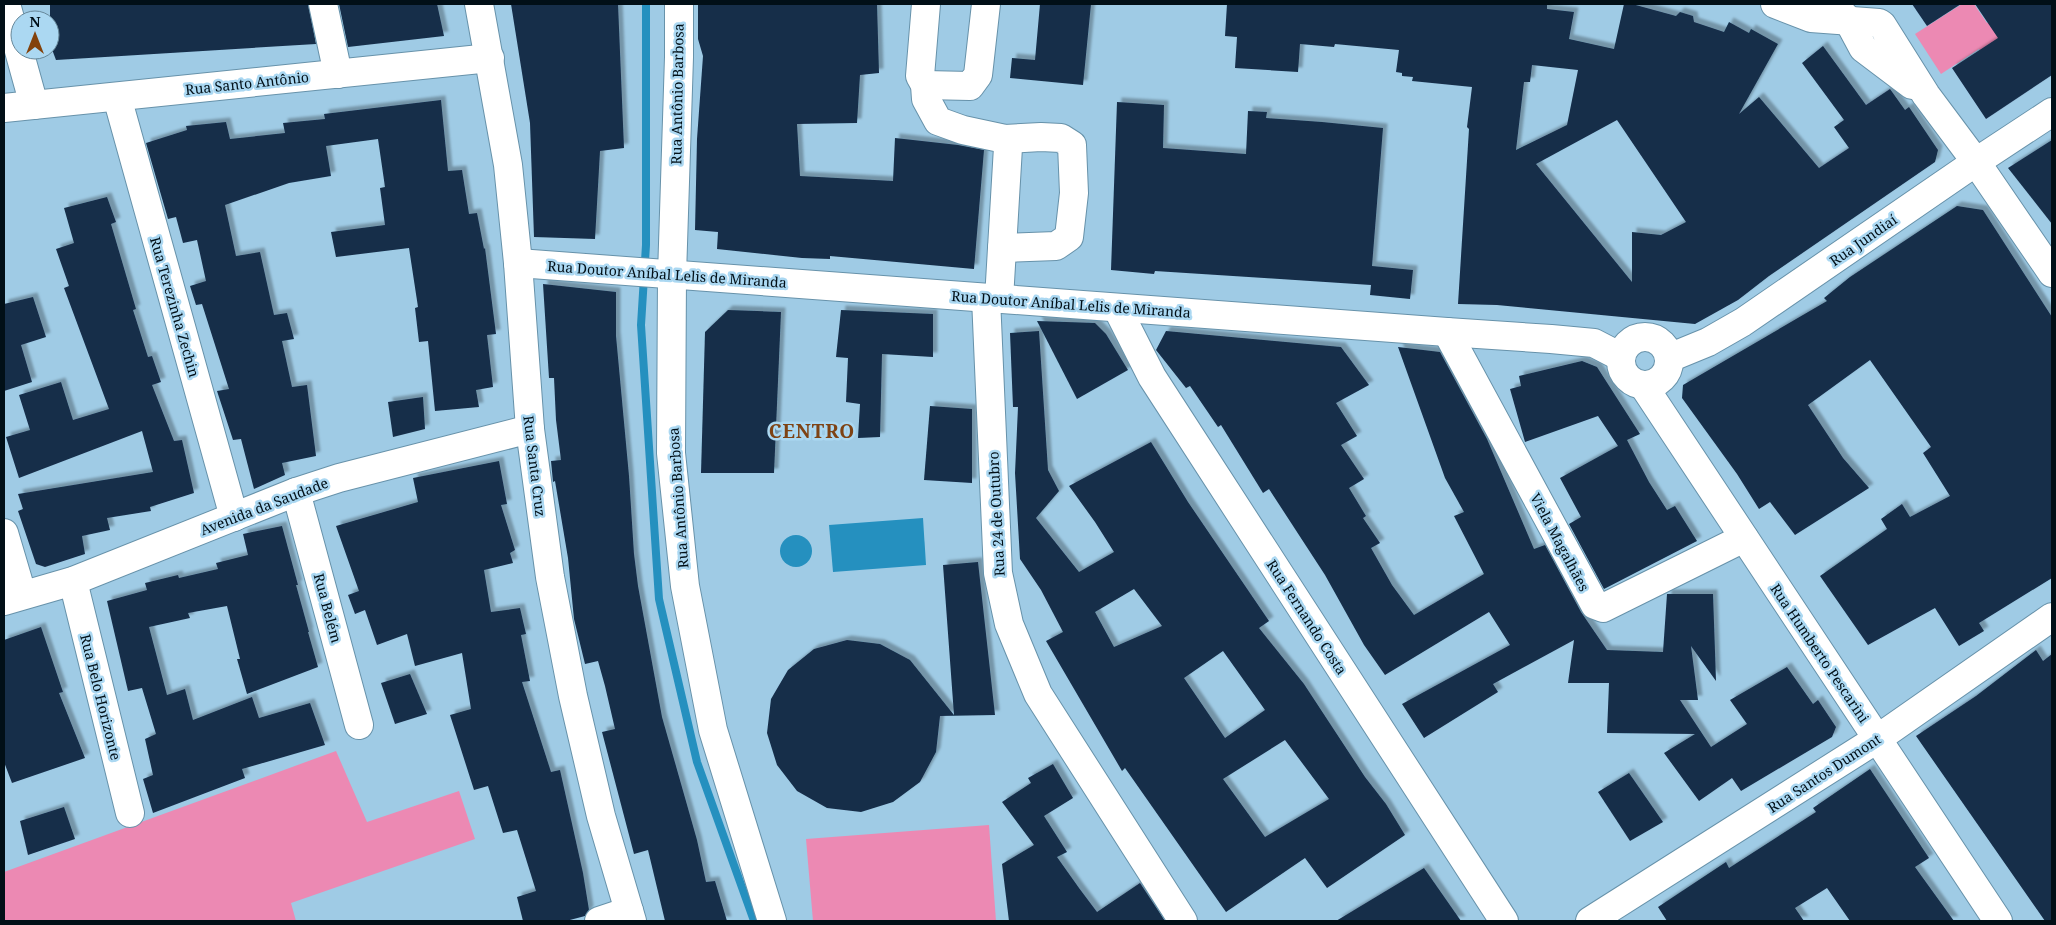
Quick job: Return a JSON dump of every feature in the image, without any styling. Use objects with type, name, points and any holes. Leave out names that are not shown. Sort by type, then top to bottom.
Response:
[{"type":"street","points":[[6,4],[34,104]]},
{"type":"street","points":[[323,4],[338,74]]},
{"type":"street","name":"Rua Santa Cruz","points":[[479,4],[508,165],[518,263],[530,429],[550,577],[573,696],[601,816],[630,916]]},
{"type":"street","name":"Rua Antônio Barbosa","points":[[679,4],[672,274],[671,454],[685,586],[713,730],[772,921]]},
{"type":"street","points":[[926,4],[920,76],[925,85],[926,99],[938,121],[963,130],[1005,139],[1062,138],[1072,145],[1074,193],[1069,237],[1056,246],[1002,248]]},
{"type":"street","points":[[925,85],[970,86],[978,75],[986,4]]},
{"type":"street","points":[[1775,4],[1811,18],[1841,9],[1882,25],[1926,95],[1976,162],[2052,273]]},
{"type":"street","name":"Rua Santo Antônio","points":[[4,108],[490,58]]},
{"type":"street","name":"Rua Terezinha Zechin","points":[[117,97],[234,518]]},
{"type":"street","name":"Rua Jundiaí","points":[[1669,358],[1708,342],[1743,322],[2052,112]]},
{"type":"street","name":"Rua 24 de Outubro","points":[[1005,139],[1008,147],[1002,248],[993,298],[998,573],[1009,624],[1038,694],[1183,921]]},
{"type":"street","name":"Rua Doutor Aníbal Lelis de Miranda","points":[[518,263],[1447,332],[1551,338],[1594,343],[1621,357]]},
{"type":"street","name":"Rua Fernando Costa","points":[[1117,308],[1152,377],[1504,921]]},
{"type":"street","name":"Viela Magalhães","points":[[1447,332],[1595,605],[1603,608],[1744,538]]},
{"type":"street","points":[[1649,338],[1662,345],[1669,358],[1669,365],[1662,378],[1657,382],[1643,385],[1629,378],[1621,365],[1621,357],[1624,350],[1635,340],[1649,338]]},
{"type":"street","name":"Rua Humberto Pescarini","points":[[1643,385],[1998,921]]},
{"type":"street","name":"Avenida da Saudade","points":[[13,598],[73,582],[296,492],[339,478],[530,429]]},
{"type":"street","name":"Rua Belém","points":[[296,492],[359,724]]},
{"type":"street","points":[[4,533],[13,598]]},
{"type":"street","name":"Rua Belo Horizonte","points":[[73,582],[130,813]]},
{"type":"street","name":"Rua Santos Dumont","points":[[1590,921],[1877,739],[2052,617]]},
{"type":"street","points":[[599,921],[630,916]]},
{"type":"shaded area","points":[[1962,4],[1974,4],[1987,23],[2001,14],[2015,36],[1984,56],[1979,49],[1941,74],[1915,34]]},
{"type":"shaded area","points":[[336,751],[367,822],[459,791],[475,839],[291,903],[296,921],[4,921],[4,872]]},
{"type":"shaded area","points":[[989,825],[996,921],[813,921],[806,839]]},
{"type":"water","points":[[923,518],[926,565],[833,572],[829,525]]},
{"type":"water","points":[[796,535],[807,540],[812,551],[807,562],[796,567],[785,562],[780,551],[785,540]]},
{"type":"building","points":[[50,4],[308,4],[316,44],[60,60],[60,10],[50,10]]},
{"type":"building","points":[[339,4],[437,4],[444,36],[348,47]]},
{"type":"building","points":[[511,4],[618,4],[624,148],[600,151],[595,239],[534,237],[530,123]]},
{"type":"building","points":[[698,4],[877,4],[879,73],[860,75],[857,123],[797,124],[800,176],[893,181],[895,138],[984,150],[974,269],[830,256],[830,259],[802,258],[717,249],[718,232],[695,230],[697,139],[703,56],[698,39]]},
{"type":"building","points":[[1040,4],[1091,4],[1083,85],[1010,78],[1012,58],[1035,60]]},
{"type":"building","points":[[1227,4],[1547,4],[1547,9],[1574,12],[1569,39],[1614,49],[1624,4],[1632,4],[1676,16],[1680,12],[1693,16],[1694,22],[1724,32],[1729,22],[1749,33],[1751,29],[1778,44],[1739,114],[1759,97],[1819,168],[1849,148],[1834,127],[1844,120],[1802,63],[1823,46],[1866,105],[1890,89],[1905,110],[1909,107],[1938,150],[1935,162],[1769,276],[1738,300],[1695,324],[1497,305],[1458,304],[1469,129],[1467,127],[1472,87],[1412,81],[1413,77],[1402,76],[1402,73],[1396,72],[1399,50],[1335,44],[1334,47],[1300,44],[1298,72],[1235,68],[1237,37],[1225,36]],"holes":[[[1532,65],[1578,70],[1567,125],[1516,150],[1524,82],[1530,82]],[[1617,120],[1686,222],[1661,235],[1632,232],[1632,282],[1536,164]]]},
{"type":"building","points":[[1912,4],[1961,4],[1927,26]]},
{"type":"building","points":[[1975,4],[2052,4],[2052,75],[1986,119],[1952,68],[1998,38]]},
{"type":"building","points":[[441,100],[448,171],[462,170],[469,214],[477,213],[485,248],[496,334],[487,335],[493,387],[476,390],[479,407],[435,411],[428,341],[419,342],[415,308],[418,307],[409,248],[336,257],[331,232],[385,225],[380,188],[385,187],[378,139],[326,146],[331,176],[289,183],[225,205],[236,256],[260,252],[274,315],[287,313],[294,339],[282,341],[292,387],[307,385],[316,456],[282,463],[285,475],[254,489],[241,439],[233,440],[217,391],[229,389],[202,304],[196,305],[190,286],[206,281],[197,240],[183,243],[176,217],[168,219],[146,143],[187,130],[186,126],[226,122],[230,139],[285,133],[283,123],[325,119],[324,114]]},
{"type":"building","points":[[1117,102],[1164,105],[1163,148],[1246,154],[1248,111],[1267,112],[1266,118],[1383,128],[1372,266],[1413,270],[1410,299],[1370,295],[1371,285],[1155,271],[1154,274],[1111,270]]},
{"type":"building","points":[[2052,140],[2052,224],[2008,168]]},
{"type":"building","points":[[107,197],[116,222],[111,224],[136,309],[133,310],[148,357],[152,356],[161,382],[152,385],[174,441],[182,440],[194,493],[150,507],[151,511],[107,518],[110,530],[82,536],[85,554],[45,567],[36,564],[18,511],[23,509],[18,494],[153,472],[142,431],[19,478],[6,437],[30,430],[19,395],[61,382],[73,420],[109,409],[64,288],[69,286],[56,249],[74,243],[64,208]]},
{"type":"building","points":[[1957,206],[1983,210],[2052,317],[2052,578],[1979,623],[1984,631],[1959,646],[1935,608],[1868,645],[1820,576],[1887,529],[1881,519],[1902,504],[1910,517],[1950,496],[1923,453],[1931,447],[1870,360],[1808,405],[1843,458],[1869,488],[1795,535],[1770,502],[1759,509],[1737,474],[1682,398],[1683,385],[1827,301],[1824,298],[1850,277]]},
{"type":"building","points":[[543,284],[616,292],[616,336],[638,586],[662,717],[697,840],[706,882],[715,881],[727,921],[665,921],[648,850],[634,854],[602,732],[615,729],[605,686],[598,661],[585,664],[574,619],[568,558],[555,481],[553,482],[551,461],[561,460],[556,420],[554,378],[549,378]]},
{"type":"building","points":[[33,297],[46,337],[21,345],[32,382],[4,391],[4,304]]},
{"type":"building","points":[[728,310],[781,312],[774,473],[701,473],[705,332]]},
{"type":"building","points":[[841,310],[933,314],[933,357],[882,354],[880,437],[858,438],[860,404],[846,402],[848,358],[836,357]]},
{"type":"building","points":[[1037,321],[1095,323],[1106,334],[1128,370],[1077,399]]},
{"type":"building","points":[[1039,331],[1048,470],[1059,491],[1036,518],[1079,572],[1114,552],[1069,486],[1151,442],[1188,502],[1269,621],[1259,628],[1304,684],[1405,835],[1327,888],[1305,858],[1226,912],[1125,768],[1122,771],[1046,641],[1063,632],[1041,590],[1020,559],[1015,473],[1018,407],[1013,407],[1010,333]],"holes":[[[1134,589],[1162,626],[1114,647],[1095,612]],[[1223,651],[1265,710],[1225,738],[1184,678]],[[1285,740],[1329,799],[1265,837],[1223,779]]]},
{"type":"building","points":[[1166,331],[1341,347],[1369,385],[1336,403],[1357,436],[1341,445],[1364,479],[1349,488],[1366,516],[1363,518],[1380,543],[1371,548],[1392,585],[1414,615],[1484,574],[1454,516],[1464,512],[1445,478],[1398,347],[1440,352],[1487,439],[1534,549],[1545,545],[1581,612],[1607,650],[1663,652],[1667,594],[1713,594],[1716,681],[1691,646],[1698,700],[1680,700],[1711,747],[1747,724],[1730,700],[1787,667],[1813,704],[1818,700],[1836,727],[1832,737],[1741,791],[1732,778],[1699,801],[1664,753],[1695,734],[1607,733],[1609,683],[1568,683],[1574,640],[1493,684],[1498,692],[1424,738],[1402,704],[1510,645],[1489,612],[1385,675],[1364,645],[1325,575],[1269,489],[1263,493],[1221,425],[1218,427],[1190,386],[1186,388],[1156,350]]},
{"type":"building","points":[[1582,361],[1597,367],[1640,434],[1627,440],[1649,482],[1667,510],[1675,506],[1697,541],[1604,589],[1569,524],[1581,517],[1560,478],[1618,446],[1598,416],[1525,442],[1510,389],[1521,386],[1519,376]]},
{"type":"building","points":[[423,397],[425,429],[393,437],[388,402]]},
{"type":"building","points":[[930,406],[972,409],[972,483],[924,480]]},
{"type":"building","points":[[499,461],[507,504],[501,505],[515,550],[510,553],[513,563],[484,570],[491,612],[520,608],[526,634],[521,635],[530,681],[522,682],[551,772],[560,770],[583,873],[589,910],[585,916],[566,921],[523,921],[517,897],[536,891],[517,830],[503,833],[488,786],[474,790],[450,715],[471,709],[462,653],[415,666],[407,634],[377,645],[365,610],[355,614],[348,595],[359,591],[336,526],[418,502],[413,478]]},
{"type":"building","points":[[282,526],[318,667],[247,694],[237,659],[240,659],[227,606],[188,613],[190,618],[149,627],[167,695],[185,689],[193,720],[252,697],[259,718],[310,703],[325,745],[242,769],[245,778],[153,813],[143,779],[153,775],[145,739],[156,734],[142,688],[128,691],[107,601],[147,590],[145,583],[178,575],[179,578],[218,569],[216,563],[248,555],[243,534]]},
{"type":"building","points":[[978,562],[995,715],[940,716],[936,752],[920,782],[893,802],[861,812],[827,808],[797,791],[777,765],[767,733],[771,699],[788,670],[814,649],[847,640],[880,644],[910,660],[954,715],[943,565]]},
{"type":"building","points":[[41,627],[63,692],[59,693],[85,758],[12,783],[4,762],[4,640]]},
{"type":"building","points":[[2036,650],[2043,661],[2052,654],[2052,921],[2045,921],[1916,736],[1976,696]]},
{"type":"building","points":[[410,674],[427,714],[395,724],[381,683]]},
{"type":"building","points":[[1053,764],[1073,798],[1044,816],[1067,852],[1057,857],[1079,888],[1097,912],[1140,883],[1165,921],[1009,921],[1002,864],[1034,845],[1002,802],[1031,783],[1028,778]]},
{"type":"building","points":[[1870,769],[1929,858],[1915,867],[1954,921],[1850,921],[1827,888],[1795,908],[1804,921],[1667,921],[1658,907],[1726,862],[1729,868],[1816,812],[1813,808]]},
{"type":"building","points":[[1629,773],[1663,822],[1630,841],[1598,792]]},
{"type":"building","points":[[64,807],[75,839],[28,855],[20,821]]},
{"type":"building","points":[[1424,868],[1461,921],[1336,921]]},
{"type":"waterway","points":[[646,4],[646,245],[641,325],[659,599],[697,762],[754,921]]},
{"type":"district","name":"CENTRO","points":[[812,431]]}]
